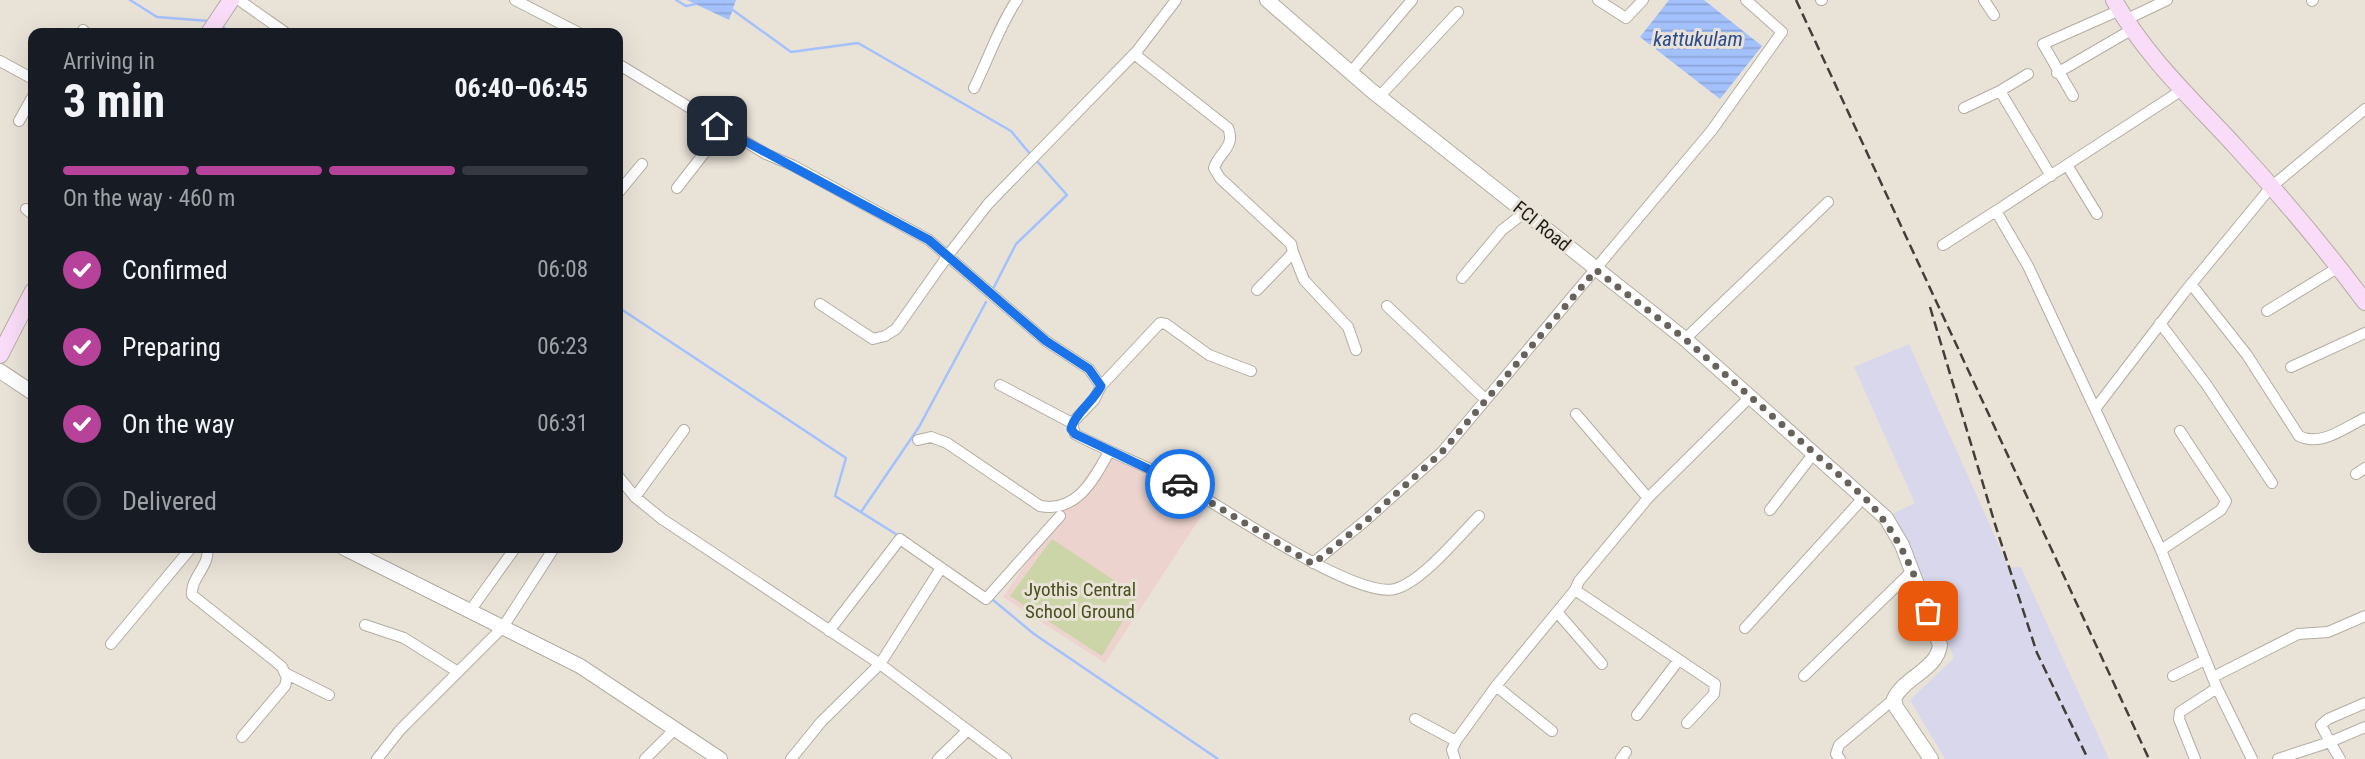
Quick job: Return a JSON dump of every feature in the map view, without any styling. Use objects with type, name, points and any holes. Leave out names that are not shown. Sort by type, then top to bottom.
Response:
[{"type":"main road","points":[[212,28],[231,0]]},
{"type":"main road","points":[[2123,15],[2151,58],[2272,187],[2365,302]]},
{"type":"main road","points":[[0,355],[28,300]]},
{"type":"street","points":[[239,0],[279,28]]},
{"type":"street","points":[[515,0],[569,28]]},
{"type":"street","points":[[974,88],[1001,34],[1004,17],[1017,0]]},
{"type":"street","points":[[1351,72],[1412,0]]},
{"type":"street","points":[[1598,0],[1626,18],[1643,0]]},
{"type":"street","points":[[1313,564],[1366,521],[1442,452],[1484,398],[1596,270],[1712,130],[1782,32],[1746,0]]},
{"type":"street","points":[[1984,0],[1994,15]]},
{"type":"street","points":[[2073,96],[2057,73],[2043,44],[2167,0]]},
{"type":"street","points":[[820,304],[873,339],[896,329],[949,254],[998,194],[1137,51],[1170,2]]},
{"type":"street","name":"FCI Road","points":[[1273,2],[1379,97],[1685,339],[1864,497],[1885,519],[1913,570],[1936,631],[1939,654],[1903,685],[1894,699]]},
{"type":"street","points":[[1379,97],[1458,12]]},
{"type":"street","points":[[2057,73],[2123,15]]},
{"type":"street","points":[[1137,51],[1144,65],[1227,128],[1231,137],[1230,145],[1214,168],[1220,178],[1291,244],[1304,280],[1348,327],[1356,350]]},
{"type":"street","points":[[0,61],[28,76]]},
{"type":"street","points":[[623,67],[723,129],[890,218],[949,254],[984,290],[1046,341],[1089,369],[1101,386]]},
{"type":"street","points":[[1964,107],[2000,91],[2028,74]]},
{"type":"street","points":[[1943,245],[2182,90]]},
{"type":"street","points":[[2000,91],[2051,176]]},
{"type":"street","points":[[19,121],[28,105]]},
{"type":"street","points":[[2095,409],[2191,284],[2272,187],[2365,109]]},
{"type":"street","points":[[677,188],[723,129]]},
{"type":"street","points":[[623,187],[642,164]]},
{"type":"street","points":[[2067,165],[2097,214]]},
{"type":"street","points":[[1685,339],[1828,202]]},
{"type":"street","points":[[1996,211],[2028,266],[2161,550],[2217,688],[2252,759]]},
{"type":"street","points":[[1462,278],[1502,230],[1524,213]]},
{"type":"street","points":[[1256,290],[1293,251]]},
{"type":"street","points":[[2267,312],[2339,267]]},
{"type":"street","points":[[2191,284],[2247,355],[2299,436],[2312,441],[2322,440],[2365,418]]},
{"type":"street","points":[[1387,306],[1484,398]]},
{"type":"street","points":[[1251,371],[1209,355],[1166,324],[1160,323],[1101,386],[1094,400],[1072,423],[1071,429],[1109,453],[1189,488],[1313,564],[1370,586],[1393,590],[1410,583],[1479,516]]},
{"type":"street","points":[[2161,323],[2272,482]]},
{"type":"street","points":[[2291,367],[2365,333]]},
{"type":"street","points":[[0,371],[28,390]]},
{"type":"street","points":[[1000,385],[1072,423]]},
{"type":"street","points":[[1455,759],[1452,750],[1456,741],[1496,686],[1575,590],[1578,581],[1648,498],[1750,397]]},
{"type":"street","points":[[1576,414],[1648,498]]},
{"type":"street","points":[[635,497],[684,430]]},
{"type":"street","points":[[2161,550],[2221,510],[2226,501],[2180,431]]},
{"type":"street","points":[[918,440],[931,437],[947,443],[1040,506],[1052,508],[1082,496],[1109,453]]},
{"type":"street","points":[[1770,510],[1814,453]]},
{"type":"street","points":[[623,482],[635,497],[662,519],[880,664],[1006,759]]},
{"type":"street","points":[[1745,628],[1864,497]]},
{"type":"street","points":[[829,631],[900,539],[986,599],[1060,516]]},
{"type":"street","points":[[111,644],[187,553]]},
{"type":"street","points":[[208,553],[208,557],[192,585],[192,595],[270,657],[285,673],[329,695]]},
{"type":"street","points":[[354,553],[580,666],[675,729],[711,757]]},
{"type":"street","points":[[470,611],[511,553]]},
{"type":"street","points":[[377,759],[400,730],[503,627],[551,553]]},
{"type":"street","points":[[791,759],[821,722],[880,664],[941,568]]},
{"type":"street","points":[[1804,676],[1913,570]]},
{"type":"street","points":[[1575,590],[1715,684],[1717,688],[1687,723]]},
{"type":"street","points":[[1557,612],[1602,664]]},
{"type":"street","points":[[2213,677],[2298,634],[2328,632],[2365,616]]},
{"type":"street","points":[[365,625],[404,638],[458,672]]},
{"type":"street","points":[[2173,676],[2205,660]]},
{"type":"street","points":[[1637,715],[1678,661]]},
{"type":"street","points":[[242,737],[285,686],[285,673]]},
{"type":"street","points":[[1496,686],[1552,732]]},
{"type":"street","points":[[2194,759],[2179,719],[2180,712],[2217,688]]},
{"type":"street","points":[[1840,759],[1836,754],[1839,745],[1894,699],[1924,756]]},
{"type":"street","points":[[2340,759],[2321,729],[2322,723],[2365,703]]},
{"type":"street","points":[[1415,719],[1456,741]]},
{"type":"street","points":[[2278,759],[2365,727]]},
{"type":"street","points":[[645,759],[675,729]]},
{"type":"street","points":[[938,759],[967,731]]},
{"type":"shaded area","points":[[1909,344],[2009,568],[2021,567],[2109,759],[1945,759],[1910,700],[1954,658],[1892,514],[1915,503],[1854,367]]},
{"type":"shaded area","points":[[1107,446],[1209,504],[1105,663],[1003,597]]},
{"type":"green space","name":"Jyothis Central School Ground","points":[[1052,539],[1138,596],[1102,656],[1010,596]]},
{"type":"water","points":[[687,0],[736,0],[729,20]]},
{"type":"water","name":"kattukulam","points":[[1669,0],[1704,0],[1762,46],[1720,99],[1640,37]]},
{"type":"waterway","points":[[130,0],[157,17],[209,21]]},
{"type":"waterway","points":[[676,0],[686,6],[696,4]]},
{"type":"waterway","points":[[730,8],[791,52],[858,43],[1011,131],[1031,155]]},
{"type":"waterway","points":[[994,287],[1016,244],[1067,195],[1036,160]]},
{"type":"waterway","points":[[861,512],[919,427],[986,302]]},
{"type":"waterway","points":[[623,310],[846,458],[835,496],[899,536]]},
{"type":"waterway","points":[[993,600],[1034,634],[1218,759]]},
{"type":"railway","points":[[1796,0],[2149,759]]},
{"type":"railway","points":[[1930,307],[2037,653],[2088,759]]},
{"type":"way so far","points":[[1180,484],[1313,564],[1366,521],[1442,452],[1596,270],[1685,339],[1864,497],[1885,519],[1902,545],[1928,611]]},
{"type":"route","points":[[717,126],[881,213],[949,254],[984,290],[1046,341],[1089,369],[1101,386],[1094,400],[1072,423],[1071,429],[1075,434],[1110,453],[1180,484]]}]
